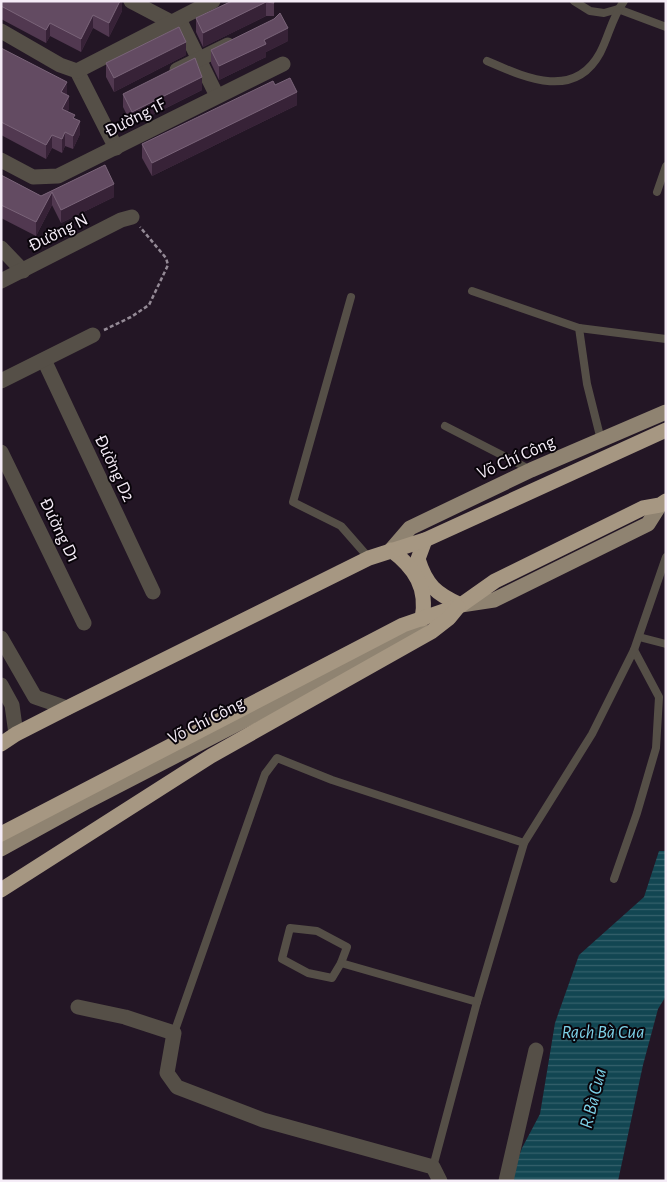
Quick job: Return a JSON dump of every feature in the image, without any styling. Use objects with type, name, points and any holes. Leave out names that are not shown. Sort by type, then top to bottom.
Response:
[{"type":"highway","name":"Võ Chí Công","points":[[1,744],[8,733],[67,708],[369,558],[425,540],[666,430]]},
{"type":"highway","name":"Võ Chí Công","points":[[1,834],[403,625],[460,605],[504,577],[643,508],[663,503]]},
{"type":"highway","points":[[1,890],[211,756],[431,632],[449,618],[460,605],[435,591],[427,580],[418,559],[425,540]]},
{"type":"highway","points":[[391,550],[404,560],[419,583],[425,603],[422,619]]},
{"type":"main road","name":"Võ Chí Công","points":[[391,550],[410,528],[531,470],[666,412]]},
{"type":"main road","points":[[601,440],[606,457]]},
{"type":"main road","points":[[531,470],[539,487]]},
{"type":"main road","name":"Võ Chí Công","points":[[1,849],[88,801],[406,637],[418,628],[422,619]]},
{"type":"street","points":[[131,1],[175,20],[199,59],[217,96]]},
{"type":"street","points":[[1,31],[60,65],[77,70],[213,1]]},
{"type":"street","points":[[164,76],[243,37]]},
{"type":"street","name":"Đường 1F","points":[[1,160],[33,177],[58,176],[283,64]]},
{"type":"street","points":[[77,70],[116,148]]},
{"type":"street","name":"Đường N","points":[[1,281],[121,220],[132,217]]},
{"type":"street","points":[[1,248],[23,271]]},
{"type":"street","points":[[1,380],[94,335]]},
{"type":"street","name":"Đường D2","points":[[44,360],[153,592]]},
{"type":"street","name":"Đường D1","points":[[1,452],[84,623]]},
{"type":"street","points":[[1,638],[35,696],[67,708]]},
{"type":"street","points":[[1,685],[12,705],[8,733]]},
{"type":"street","points":[[78,1007],[125,1017],[174,1033],[167,1073],[177,1087],[263,1120],[436,1174]]},
{"type":"street","points":[[506,1181],[536,1050]]},
{"type":"lane","points":[[574,1],[590,11],[604,13],[618,9],[666,27]]},
{"type":"lane","points":[[487,61],[524,76],[552,82],[571,80],[582,74],[600,54],[618,9],[624,1]]},
{"type":"lane","points":[[657,192],[666,166]]},
{"type":"lane","points":[[472,291],[580,328],[666,339]]},
{"type":"lane","points":[[351,297],[293,502],[341,526],[369,558]]},
{"type":"lane","points":[[580,328],[587,384],[601,440]]},
{"type":"lane","points":[[445,426],[531,470]]},
{"type":"lane","points":[[436,1174],[477,1002],[524,843],[592,734],[634,650],[666,557]]},
{"type":"lane","points":[[639,636],[666,644]]},
{"type":"lane","points":[[614,878],[637,812],[656,748],[659,697],[634,650]]},
{"type":"lane","points":[[174,1033],[265,774],[277,758],[332,780],[524,843]]},
{"type":"lane","points":[[290,928],[317,931],[347,947],[341,963],[332,978],[308,973],[282,959],[290,928]]},
{"type":"lane","points":[[341,963],[477,1002]]},
{"type":"path","points":[[94,335],[132,317],[149,305],[168,265],[166,258],[132,217]]},
{"type":"water","name":"Rạch Bà Cua","points":[[659,851],[666,851],[666,996],[658,1009],[643,1065],[618,1181],[510,1181],[522,1148],[540,1114],[555,1023],[579,955],[644,897]]},
{"type":"building","points":[[1,1],[120,1],[109,23],[93,15],[81,39],[50,23],[46,30],[1,6]]},
{"type":"building","points":[[232,1],[273,1],[274,3],[266,2],[203,33],[196,18]]},
{"type":"building","points":[[280,13],[288,28],[264,40],[266,44],[219,66],[211,50],[274,19]]},
{"type":"building","points":[[179,27],[186,42],[114,78],[106,63]]},
{"type":"building","points":[[1,48],[67,82],[61,92],[69,96],[62,109],[75,115],[73,118],[80,121],[73,136],[65,132],[62,139],[52,135],[46,145],[1,122]]},
{"type":"building","points":[[195,58],[202,77],[132,112],[123,94]]},
{"type":"building","points":[[290,78],[297,92],[152,163],[142,144],[273,81],[275,85]]},
{"type":"building","points":[[105,165],[114,184],[61,210],[52,192],[36,222],[1,205],[1,175],[41,196]]},
{"type":"water label","name":"R.Bà Cua","points":[[592,1098]]}]
